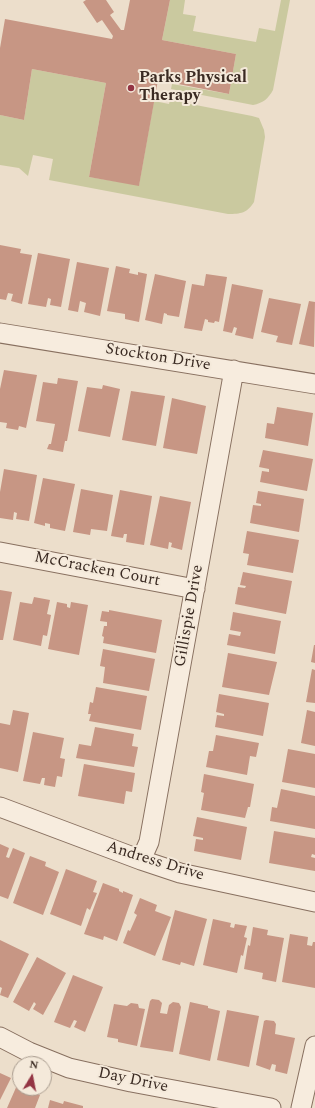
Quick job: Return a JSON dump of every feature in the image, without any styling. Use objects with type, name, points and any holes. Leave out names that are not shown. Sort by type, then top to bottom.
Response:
[{"type":"street","name":"Stockton Drive","points":[[0,333],[315,384]]},
{"type":"street","name":"Gillispie Drive","points":[[141,860],[149,842],[234,370]]},
{"type":"street","name":"McCracken Court","points":[[0,552],[194,589]]},
{"type":"street","name":"Andress Drive","points":[[0,806],[141,860],[180,873],[315,902]]},
{"type":"street","name":"Day Drive","points":[[0,1037],[29,1052],[69,1068],[131,1082],[272,1108]]},
{"type":"street","points":[[301,1108],[315,1046]]},
{"type":"green space","points":[[170,0],[185,0],[183,14],[196,16],[193,31],[256,42],[259,28],[275,31],[281,0],[290,0],[273,90],[269,96],[262,102],[253,105],[171,89],[172,84],[229,94],[236,54],[162,40]]},
{"type":"green space","points":[[32,69],[106,83],[89,177],[139,185],[154,101],[169,104],[170,100],[259,118],[265,137],[254,202],[246,211],[237,214],[228,214],[49,180],[53,159],[33,155],[28,176],[19,168],[0,165],[0,115],[24,120]]},
{"type":"building","name":"Parks Physical Therapy","points":[[86,0],[106,0],[114,12],[110,15],[121,30],[124,30],[130,0],[170,0],[162,40],[236,54],[229,94],[158,80],[139,186],[89,177],[106,83],[32,69],[24,120],[0,115],[0,48],[5,19],[112,39],[113,36],[102,20],[97,23],[83,2]]},
{"type":"building","points":[[0,245],[21,249],[20,253],[32,255],[22,304],[11,301],[13,294],[8,293],[6,300],[0,299]]},
{"type":"building","points":[[38,253],[70,259],[61,307],[50,305],[51,299],[48,298],[46,307],[28,304]]},
{"type":"building","points":[[77,262],[109,268],[100,316],[84,312],[86,303],[80,301],[78,312],[68,310]]},
{"type":"building","points":[[116,266],[130,269],[129,273],[138,275],[138,272],[147,274],[139,322],[125,319],[125,314],[107,311]]},
{"type":"building","points":[[155,274],[186,281],[179,317],[164,313],[162,324],[145,320]]},
{"type":"building","points":[[206,274],[227,277],[219,322],[208,322],[208,320],[205,319],[202,331],[184,328],[192,284],[204,286]]},
{"type":"building","points":[[232,284],[263,290],[253,339],[235,335],[237,328],[234,327],[232,333],[223,331]]},
{"type":"building","points":[[269,298],[301,304],[292,345],[276,342],[278,336],[261,332]]},
{"type":"building","points":[[309,301],[315,302],[314,347],[299,344]]},
{"type":"building","points":[[4,370],[37,375],[26,428],[19,426],[18,430],[6,428],[7,423],[0,422],[0,389]]},
{"type":"building","points":[[58,378],[78,381],[67,441],[65,441],[63,452],[47,449],[49,444],[51,444],[55,424],[36,421],[43,382],[57,384]]},
{"type":"building","points":[[103,385],[120,389],[110,437],[78,431],[87,387],[102,389]]},
{"type":"building","points":[[131,391],[165,396],[156,446],[122,440]]},
{"type":"building","points":[[172,398],[206,406],[197,454],[163,448]]},
{"type":"building","points":[[277,407],[313,413],[308,446],[265,438],[267,423],[274,424]]},
{"type":"building","points":[[263,450],[313,459],[307,491],[260,482],[262,471],[269,472],[269,469],[259,467]]},
{"type":"building","points":[[4,469],[37,475],[29,521],[16,519],[17,513],[14,512],[13,520],[0,518],[0,492]]},
{"type":"building","points":[[43,478],[75,484],[65,531],[50,528],[50,524],[45,523],[45,526],[34,523]]},
{"type":"building","points":[[81,489],[113,495],[107,531],[91,529],[90,535],[73,532]]},
{"type":"building","points":[[120,490],[152,496],[144,545],[126,542],[127,534],[124,534],[123,538],[111,536]]},
{"type":"building","points":[[258,491],[304,499],[299,532],[250,523],[253,505],[261,506],[261,504],[256,503]]},
{"type":"building","points":[[160,496],[191,502],[182,550],[171,547],[172,543],[169,542],[168,549],[150,545]]},
{"type":"building","points":[[247,531],[299,540],[293,573],[247,565],[249,554],[243,553]]},
{"type":"building","points":[[243,572],[292,581],[286,614],[235,604],[238,587],[245,588],[246,586],[240,585]]},
{"type":"building","points":[[0,590],[12,592],[3,640],[0,640]]},
{"type":"building","points":[[34,597],[50,600],[47,614],[51,615],[47,636],[43,635],[41,646],[13,640],[20,602],[32,604]]},
{"type":"building","points":[[57,602],[67,604],[67,607],[70,608],[71,602],[88,605],[79,655],[48,649]]},
{"type":"building","points":[[109,610],[162,620],[156,653],[103,643],[104,637],[102,636],[104,626],[107,626],[107,622],[100,621],[102,611],[109,612]]},
{"type":"building","points":[[233,612],[281,621],[275,654],[227,645],[229,634],[240,636],[241,632],[230,630]]},
{"type":"building","points":[[315,645],[315,663],[311,662]]},
{"type":"building","points":[[103,649],[155,659],[149,691],[103,683],[105,667],[100,666]]},
{"type":"building","points":[[228,653],[277,662],[269,695],[222,687]]},
{"type":"building","points":[[312,669],[315,670],[315,703],[306,702]]},
{"type":"building","points":[[96,687],[147,696],[141,730],[89,721],[91,714],[88,714],[90,702],[93,703]]},
{"type":"building","points":[[219,694],[269,703],[263,736],[215,727],[217,715],[224,716],[224,714],[216,712]]},
{"type":"building","points":[[13,710],[29,713],[18,772],[0,768],[0,723],[10,725]]},
{"type":"building","points":[[307,710],[315,712],[315,746],[301,743]]},
{"type":"building","points":[[95,727],[134,734],[132,746],[138,747],[134,767],[76,758],[79,744],[91,746]]},
{"type":"building","points":[[33,732],[64,738],[60,758],[65,759],[62,777],[57,776],[55,787],[44,785],[45,778],[42,778],[40,784],[23,781]]},
{"type":"building","points":[[216,735],[259,743],[256,757],[250,756],[247,775],[206,767],[209,751],[213,751]]},
{"type":"building","points":[[288,749],[315,754],[315,788],[282,782]]},
{"type":"building","points":[[84,764],[135,773],[132,792],[126,791],[124,804],[78,796]]},
{"type":"building","points":[[204,774],[254,784],[250,807],[248,807],[245,818],[201,810],[204,793],[201,792]]},
{"type":"building","points":[[281,789],[315,796],[315,829],[270,821],[272,807],[277,808]]},
{"type":"building","points":[[197,817],[247,827],[241,860],[194,851],[196,839],[203,840],[203,838],[193,836]]},
{"type":"building","points":[[274,831],[315,838],[315,855],[312,854],[311,857],[315,858],[315,871],[269,863]]},
{"type":"building","points":[[0,844],[9,848],[6,857],[9,858],[13,848],[25,853],[8,899],[0,896]]},
{"type":"building","points":[[30,856],[46,862],[45,866],[59,872],[43,915],[13,903]]},
{"type":"building","points":[[66,869],[97,881],[93,892],[97,893],[90,910],[87,908],[81,926],[50,914]]},
{"type":"building","points":[[103,883],[119,889],[119,891],[123,893],[123,891],[133,895],[117,941],[104,936],[103,940],[84,934]]},
{"type":"building","points":[[140,898],[157,905],[155,911],[171,917],[155,956],[123,943],[128,930],[130,931],[137,915],[134,913]]},
{"type":"building","points":[[175,910],[207,919],[194,966],[181,962],[180,965],[162,960]]},
{"type":"building","points":[[213,919],[231,923],[230,927],[234,928],[235,924],[247,926],[244,937],[247,938],[237,973],[203,965]]},
{"type":"building","points":[[253,927],[268,930],[267,935],[284,938],[276,982],[262,979],[263,973],[244,969]]},
{"type":"building","points":[[290,934],[308,937],[307,945],[312,946],[313,942],[315,942],[315,988],[282,982]]},
{"type":"building","points":[[0,940],[29,954],[8,998],[0,995],[2,988],[0,987]]},
{"type":"building","points":[[37,957],[66,973],[43,1015],[33,1009],[36,1004],[34,1002],[29,1011],[13,1002]]},
{"type":"building","points":[[73,975],[103,987],[85,1032],[74,1027],[77,1021],[74,1020],[70,1028],[54,1022]]},
{"type":"building","points":[[152,999],[159,1000],[162,1003],[160,1013],[167,1014],[169,1005],[173,1002],[179,1003],[181,1007],[173,1052],[140,1047],[150,1001]]},
{"type":"building","points":[[190,1002],[208,1006],[208,1008],[220,1011],[210,1061],[179,1054]]},
{"type":"building","points":[[131,1003],[138,1004],[139,1008],[145,1009],[137,1046],[118,1042],[118,1039],[107,1037],[114,1004],[127,1006]]},
{"type":"building","points":[[227,1010],[259,1016],[249,1067],[217,1060]]},
{"type":"building","points":[[264,1021],[274,1021],[276,1024],[275,1034],[295,1038],[287,1074],[275,1071],[276,1065],[272,1064],[270,1070],[256,1065]]},
{"type":"building","points":[[0,1073],[11,1078],[0,1100]]},
{"type":"building","points":[[12,1096],[40,1096],[35,1108],[7,1108]]},
{"type":"building","points":[[50,1100],[63,1104],[64,1101],[83,1106],[83,1108],[48,1108]]},
{"type":"place","name":"Parks Physical Therapy","points":[[131,88]]}]
